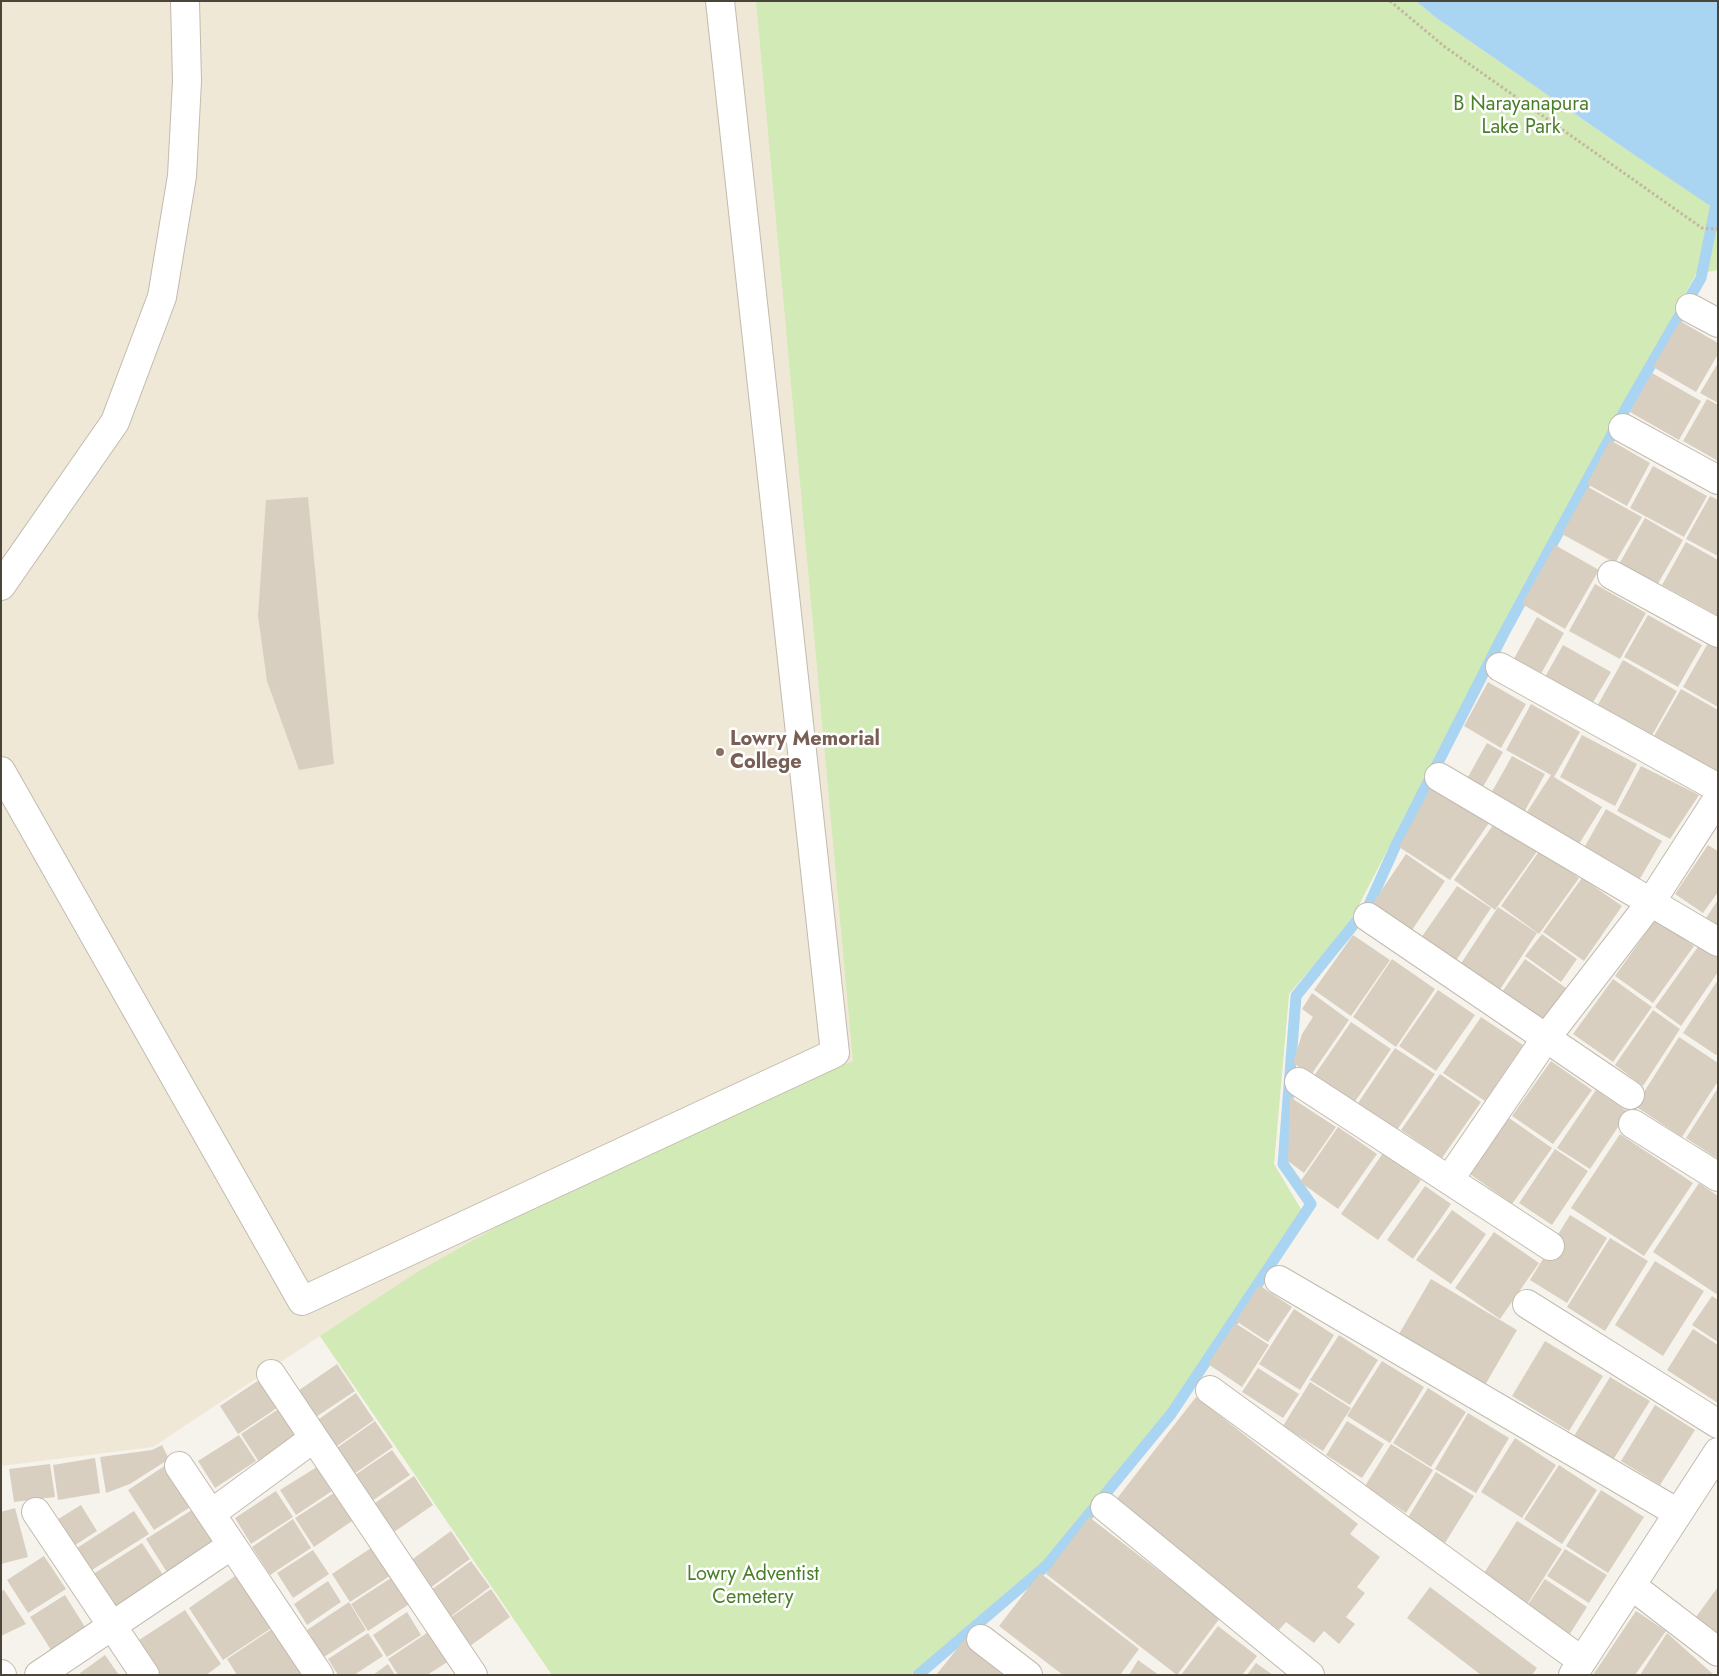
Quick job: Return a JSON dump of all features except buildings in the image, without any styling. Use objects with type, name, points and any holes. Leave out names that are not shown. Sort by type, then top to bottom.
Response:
[{"type":"street","points":[[1,586],[115,422],[162,297],[182,176],[188,81],[185,1]]},
{"type":"street","points":[[1,771],[302,1301],[835,1053],[720,1]]},
{"type":"street","points":[[1690,308],[1718,323]]},
{"type":"street","points":[[1623,428],[1718,480]]},
{"type":"street","points":[[1612,575],[1718,633]]},
{"type":"street","points":[[1500,668],[1718,788]]},
{"type":"street","points":[[1439,777],[1718,942]]},
{"type":"street","points":[[1449,1180],[1546,1038],[1651,902],[1718,798]]},
{"type":"street","points":[[1368,917],[1630,1095]]},
{"type":"street","points":[[1299,1082],[1550,1246]]},
{"type":"street","points":[[1633,1124],[1718,1177]]},
{"type":"street","points":[[1279,1280],[1678,1513]]},
{"type":"street","points":[[1527,1304],[1718,1424]]},
{"type":"street","points":[[271,1374],[473,1675]]},
{"type":"street","points":[[1210,1390],[1578,1668],[1718,1452]]},
{"type":"street","points":[[212,1513],[314,1438]]},
{"type":"street","points":[[179,1466],[319,1675]]},
{"type":"street","points":[[1105,1507],[1310,1675]]},
{"type":"street","points":[[36,1512],[145,1675]]},
{"type":"street","points":[[39,1675],[232,1545]]},
{"type":"street","points":[[1632,1586],[1718,1652]]},
{"type":"street","points":[[981,1638],[1028,1675]]},
{"type":"path","points":[[1390,1],[1446,46],[1702,228],[1718,228]]},
{"type":"shaded area","name":"Lowry Memorial College","points":[[1,1],[1331,1],[1696,274],[1527,580],[1349,924],[1289,994],[1274,1164],[1302,1211],[1166,1412],[1053,1553],[910,1675],[552,1675],[320,1336],[153,1447],[1,1466]]},
{"type":"green space","points":[[756,1],[1416,1],[1435,17],[1627,150],[1715,208],[1718,207],[1718,270],[1696,274],[1527,580],[1349,924],[1289,994],[1274,1164],[1302,1211],[1166,1412],[1053,1553],[910,1675],[552,1675],[320,1336],[419,1271],[596,1171],[853,1061]]},
{"type":"water","points":[[1416,1],[1718,1],[1718,207],[1715,209],[1627,150],[1435,17]]},
{"type":"waterway","points":[[918,1675],[1047,1565],[1171,1414],[1311,1204],[1283,1164],[1296,996],[1368,907],[1395,847],[1503,635],[1626,408],[1701,278],[1715,209],[1718,205]]},
{"type":"place","name":"Lowry Memorial College","points":[[720,752]]},
{"type":"park label","name":"B Narayanapura Lake Park","points":[[1521,116]]},
{"type":"park label","name":"Lowry Adventist Cemetery","points":[[753,1586]]}]
